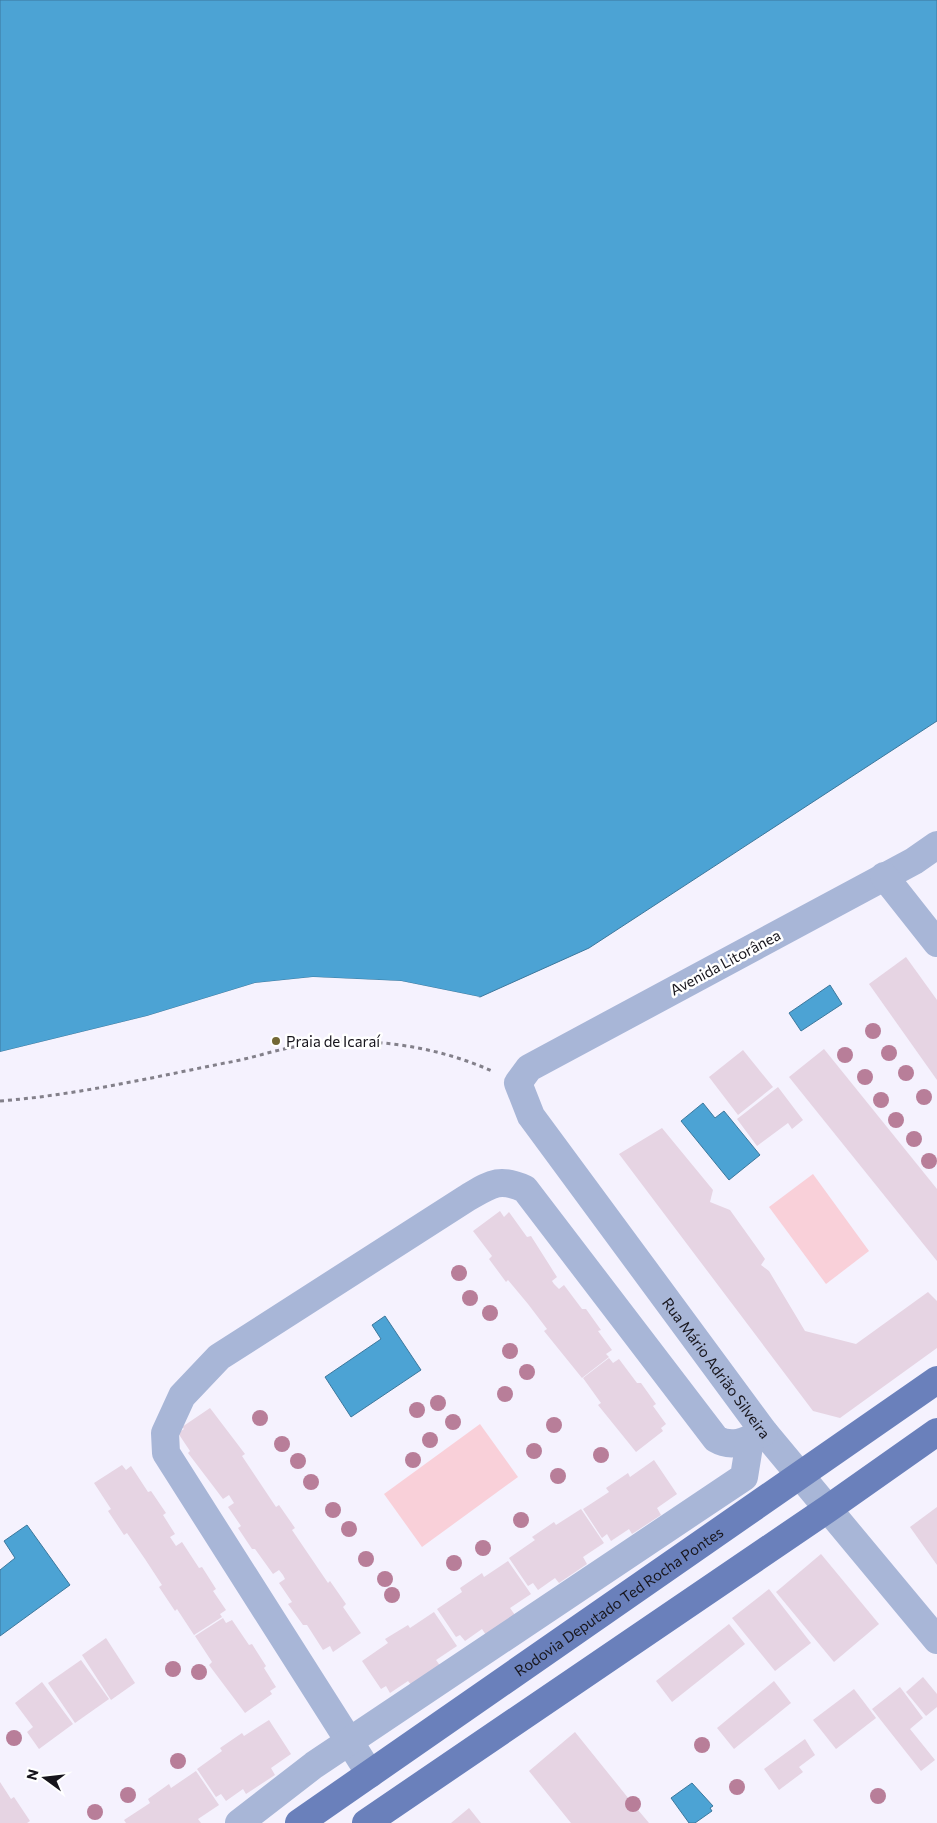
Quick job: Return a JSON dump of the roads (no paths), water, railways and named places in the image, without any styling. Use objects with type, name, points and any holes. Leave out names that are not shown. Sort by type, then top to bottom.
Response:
[{"type":"main road","name":"Rodovia Deputado Ted Rocha Pontes","points":[[299,1823],[937,1380]]},
{"type":"main road","points":[[366,1823],[829,1508],[937,1432]]},
{"type":"street","name":"Avenida Litorânea","points":[[518,1083],[529,1068],[914,861],[937,845]]},
{"type":"street","points":[[884,876],[937,943]]},
{"type":"street","name":"Rua Mário Adrião Silveira","points":[[518,1083],[531,1116],[757,1436],[799,1475],[829,1508],[937,1640]]},
{"type":"street","points":[[370,1774],[348,1743],[166,1454],[165,1433],[182,1396],[219,1357],[467,1198],[494,1182],[511,1183],[525,1189],[711,1434],[728,1445],[757,1436]]},
{"type":"street","points":[[239,1823],[314,1765],[744,1477],[757,1436]]},
{"type":"water","points":[[0,0],[937,0],[937,721],[589,948],[480,997],[401,981],[313,977],[255,983],[147,1016],[0,1052]]},
{"type":"water","points":[[830,985],[842,1004],[801,1031],[789,1013]]},
{"type":"water","points":[[703,1103],[715,1118],[724,1111],[760,1155],[729,1180],[681,1121]]},
{"type":"water","points":[[385,1316],[421,1370],[351,1417],[325,1377],[381,1339],[372,1325]]},
{"type":"water","points":[[27,1525],[70,1585],[0,1636],[0,1570],[15,1558],[4,1541]]},
{"type":"water","points":[[692,1783],[713,1806],[710,1808],[712,1811],[695,1823],[689,1823],[671,1798]]},
{"type":"place","name":"Praia de Icaraí","points":[[276,1041]]}]
